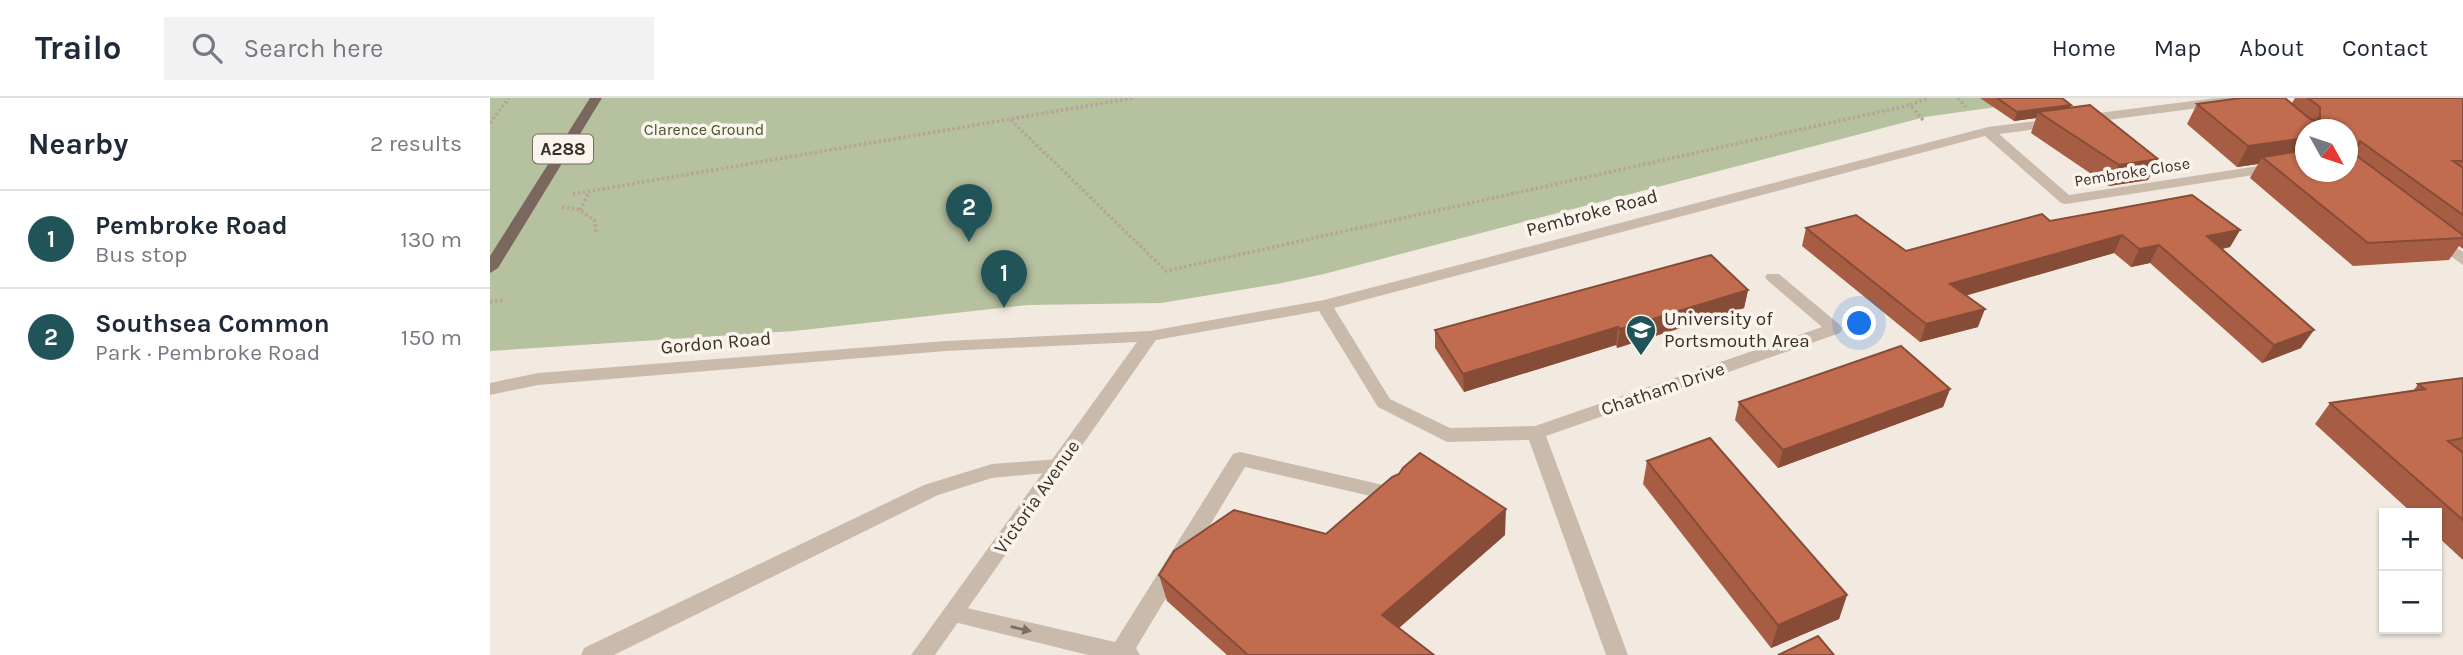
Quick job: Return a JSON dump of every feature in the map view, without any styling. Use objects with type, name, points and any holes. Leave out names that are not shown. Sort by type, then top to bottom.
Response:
[{"type":"main road","name":"A288","points":[[490,268],[596,98]]},
{"type":"street","name":"Pembroke Road","points":[[946,346],[1150,336],[1324,305],[1988,131],[2245,98]]},
{"type":"street","name":"Pembroke Close","points":[[1988,131],[2066,200],[2295,165]]},
{"type":"street","points":[[2421,227],[2463,260]]},
{"type":"street","name":"Chatham Drive","points":[[1324,305],[1384,402],[1447,435],[1536,433],[1834,329],[1773,277]]},
{"type":"street","name":"Victoria Avenue","points":[[922,655],[954,614],[1150,336]]},
{"type":"street","name":"Gordon Road","points":[[490,389],[538,379],[946,346]]},
{"type":"street","points":[[1536,433],[1616,655]]},
{"type":"street","points":[[954,614],[1123,654],[1240,459],[1392,494]]},
{"type":"street","points":[[592,655],[931,490],[992,471],[1059,466]]},
{"type":"path","points":[[490,123],[509,98]]},
{"type":"path","points":[[563,195],[1133,98]]},
{"type":"path","points":[[1011,120],[1166,271],[1910,105]]},
{"type":"path","points":[[580,210],[589,191]]},
{"type":"path","points":[[558,206],[580,210],[595,221],[596,233]]},
{"type":"path","points":[[490,302],[505,300]]},
{"type":"green space","name":"Clarence Ground","points":[[490,98],[2060,98],[1925,117],[1324,274],[1161,303],[1028,305],[794,331],[490,351]]},
{"type":"building","points":[[1997,98],[2062,98],[2071,105],[2017,112]]},
{"type":"building","points":[[2241,98],[2285,98],[2310,119],[2295,119],[2295,140],[2248,146],[2197,104]]},
{"type":"building","points":[[2308,98],[2463,98],[2463,161],[2453,161],[2463,168],[2463,215],[2360,141],[2358,146],[2358,119],[2319,119],[2320,107]]},
{"type":"building","points":[[2090,105],[2158,159],[2119,165],[2038,112]]},
{"type":"building","points":[[2295,152],[2295,182],[2358,182],[2358,157],[2463,235],[2463,238],[2368,243],[2262,157]]},
{"type":"building","points":[[2192,195],[2240,230],[2207,236],[2314,330],[2274,345],[2159,245],[2139,249],[2122,235],[1950,284],[1985,309],[1926,324],[1806,228],[1856,215],[1906,251],[2042,214],[2050,221]]},
{"type":"building","points":[[1711,255],[1748,290],[1463,374],[1435,330]]},
{"type":"building","points":[[1901,346],[1950,389],[1783,450],[1739,402]]},
{"type":"building","points":[[2463,378],[2463,438],[2448,441],[2463,453],[2463,520],[2330,403],[2425,389],[2418,384]]},
{"type":"building","points":[[1710,438],[1847,595],[1778,625],[1647,461]]},
{"type":"building","points":[[1420,453],[1506,509],[1382,615],[1434,655],[1248,655],[1159,575],[1174,551],[1234,510],[1326,534],[1392,477],[1399,474]]},
{"type":"building","points":[[1818,636],[1834,655],[1778,655]]},
{"type":"place","name":"Southsea Common","points":[[969,242]]},
{"type":"place","name":"Pembroke Road","points":[[1004,308]]},
{"type":"place","name":"University of Portsmouth Area","points":[[1641,357]]}]
